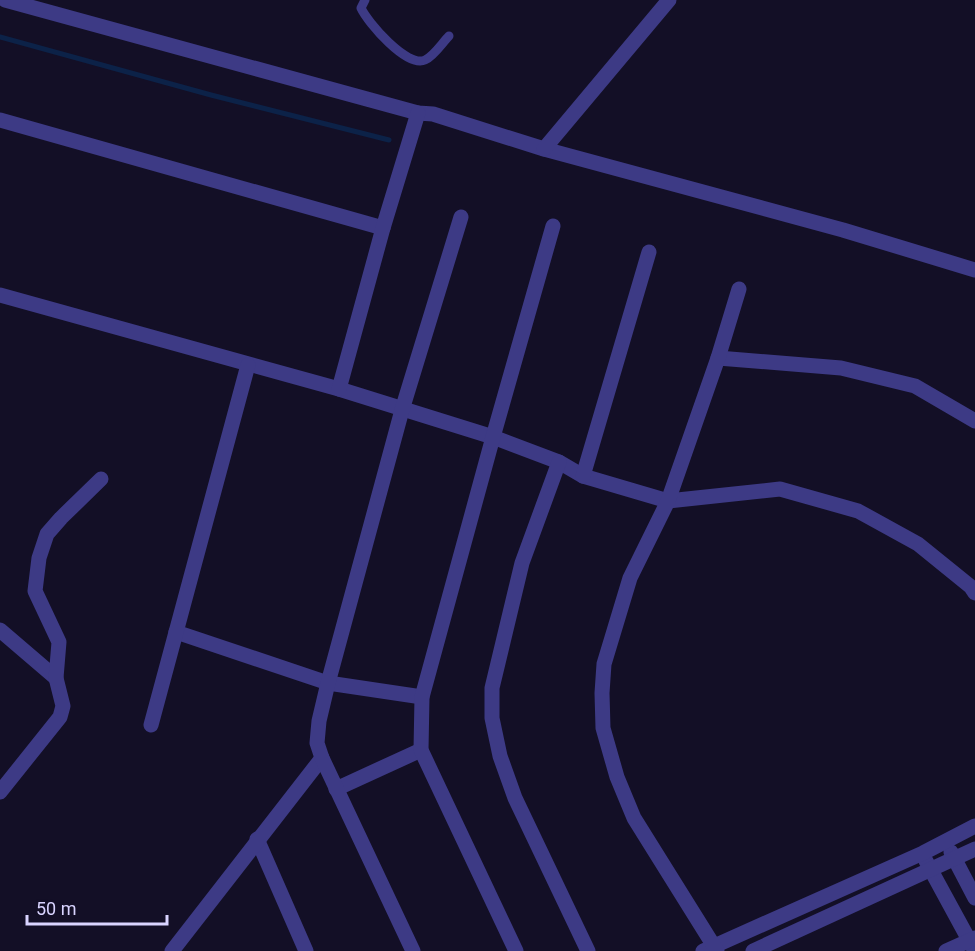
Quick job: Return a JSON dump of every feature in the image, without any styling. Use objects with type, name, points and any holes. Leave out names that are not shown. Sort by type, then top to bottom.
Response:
[{"type":"street","points":[[5,0],[418,113],[433,114],[544,149],[843,230],[975,270]]},
{"type":"street","points":[[544,149],[669,0]]},
{"type":"street","points":[[339,389],[383,228],[418,113]]},
{"type":"street","points":[[0,120],[383,228]]},
{"type":"street","points":[[413,951],[336,789],[317,743],[319,721],[328,683],[402,410],[461,217]]},
{"type":"street","points":[[516,951],[422,750],[422,697],[553,226]]},
{"type":"street","points":[[583,476],[649,252]]},
{"type":"street","points":[[739,289],[718,358],[668,501],[630,579],[604,664],[603,728],[617,777],[633,818],[711,949],[922,853],[975,826]]},
{"type":"street","points":[[0,295],[339,389],[493,436],[559,462],[583,476],[668,501],[780,489],[858,511],[918,544],[971,587],[975,593]]},
{"type":"street","points":[[718,358],[841,368],[915,386],[975,421]]},
{"type":"street","points":[[151,725],[248,365]]},
{"type":"street","points":[[559,462],[522,563],[492,688],[492,718],[500,756],[514,798],[588,951]]},
{"type":"street","points":[[0,792],[60,717],[63,706],[56,678],[59,642],[35,591],[39,558],[47,534],[101,479]]},
{"type":"street","points":[[0,630],[56,678]]},
{"type":"street","points":[[176,632],[328,683],[422,697]]},
{"type":"street","points":[[336,789],[422,750]]},
{"type":"street","points":[[172,951],[322,758]]},
{"type":"street","points":[[257,839],[306,951]]},
{"type":"street","points":[[945,842],[975,898]]},
{"type":"street","points":[[753,951],[929,868],[975,849]]},
{"type":"street","points":[[922,853],[973,943],[946,951]]},
{"type":"lane","points":[[365,0],[361,8],[365,17],[408,58],[420,61],[427,59],[449,36]]},
{"type":"waterway","points":[[0,37],[211,95],[389,140]]}]
